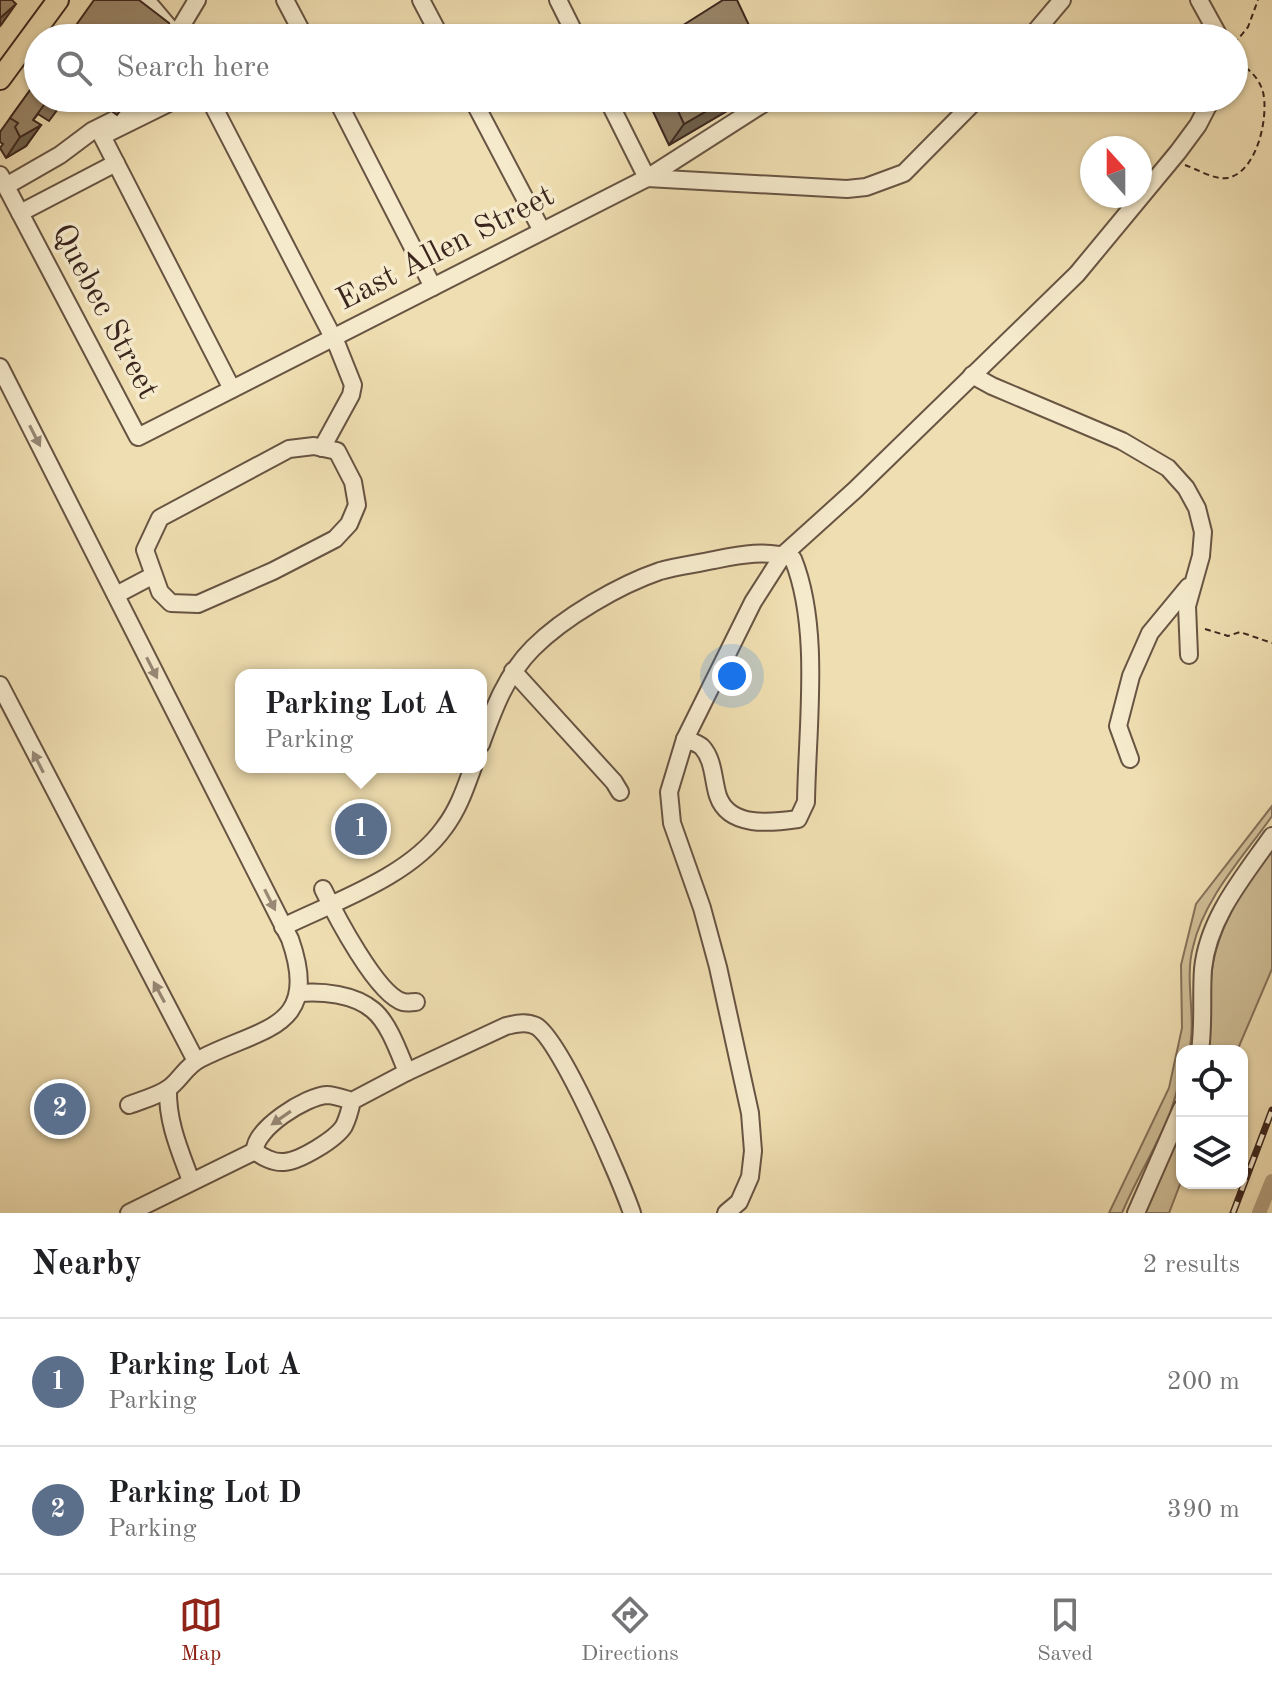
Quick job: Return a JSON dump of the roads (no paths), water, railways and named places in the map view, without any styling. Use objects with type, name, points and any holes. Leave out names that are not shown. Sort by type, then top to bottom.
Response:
[{"type":"main road","points":[[40,24],[58,0]]},
{"type":"main road","points":[[0,79],[24,46]]},
{"type":"street","points":[[146,0],[167,24]]},
{"type":"street","points":[[184,24],[197,0]]},
{"type":"street","points":[[285,0],[298,24]]},
{"type":"street","points":[[421,0],[434,24]]},
{"type":"street","points":[[558,0],[570,24]]},
{"type":"street","points":[[1042,24],[1062,0]]},
{"type":"street","points":[[1199,0],[1212,24]]},
{"type":"street","points":[[3,181],[60,155],[92,131],[128,112]]},
{"type":"street","points":[[151,112],[102,136],[232,389]]},
{"type":"street","points":[[216,112],[333,338],[353,385],[351,395],[322,448]]},
{"type":"street","points":[[343,112],[433,287]]},
{"type":"street","points":[[479,112],[542,231]]},
{"type":"street","points":[[614,112],[647,178],[847,189],[866,187],[904,173],[964,112]]},
{"type":"street","name":"East Allen Street","points":[[138,437],[647,178],[750,112]]},
{"type":"street","points":[[726,1213],[739,1202],[750,1177],[753,1151],[750,1113],[710,937],[672,823],[669,792],[685,739],[746,615],[783,555],[855,490],[1077,274],[1171,161],[1205,112]]},
{"type":"street","points":[[20,213],[116,163]]},
{"type":"street","name":"Quebec Street","points":[[3,181],[138,437]]},
{"type":"street","points":[[0,367],[296,956],[299,993],[284,1018],[270,1029],[196,1061],[168,1089],[129,1105]]},
{"type":"street","points":[[972,375],[1122,441],[1168,468],[1192,498],[1203,532],[1201,556],[1187,606],[1189,655]]},
{"type":"street","points":[[314,446],[337,451],[353,482],[357,505],[349,524],[335,539],[198,604],[171,603],[160,592],[152,576],[145,550],[160,518],[289,449],[314,446]]},
{"type":"street","points":[[487,727],[498,697],[513,671],[544,638],[599,600],[660,571],[745,553],[783,555],[793,559],[801,579],[810,626],[806,802],[798,819],[751,821],[728,812],[718,798],[709,758],[701,746],[685,739]]},
{"type":"street","points":[[116,595],[152,576]]},
{"type":"street","points":[[1130,759],[1118,726],[1131,676],[1150,633],[1173,609],[1193,581]]},
{"type":"street","points":[[513,671],[620,792]]},
{"type":"street","points":[[0,685],[196,1061]]},
{"type":"street","points":[[283,927],[327,897],[392,874],[426,849],[452,817],[471,773]]},
{"type":"street","points":[[1200,1045],[1203,967],[1208,943],[1227,902],[1272,836]]},
{"type":"street","points":[[327,897],[358,956],[393,996],[403,1002],[416,1002]]},
{"type":"street","points":[[299,993],[346,997],[373,1010],[407,1072]]},
{"type":"street","points":[[255,1151],[254,1144],[260,1134],[302,1104],[326,1095],[352,1101],[506,1026],[522,1023],[534,1025],[547,1035],[585,1103],[632,1213]]},
{"type":"street","points":[[168,1089],[167,1103],[174,1137],[191,1181]]},
{"type":"street","points":[[255,1151],[284,1162],[303,1155],[324,1144],[342,1129],[352,1101]]},
{"type":"street","points":[[1136,1213],[1178,1117]]},
{"type":"street","points":[[129,1213],[255,1151]]},
{"type":"waterway","points":[[1259,1213],[1272,1181]]},
{"type":"railway","points":[[1233,1213],[1272,1110]]},
{"type":"place","name":"Parking Lot A","points":[[361,829]]},
{"type":"place","name":"Parking Lot D","points":[[60,1109]]}]
